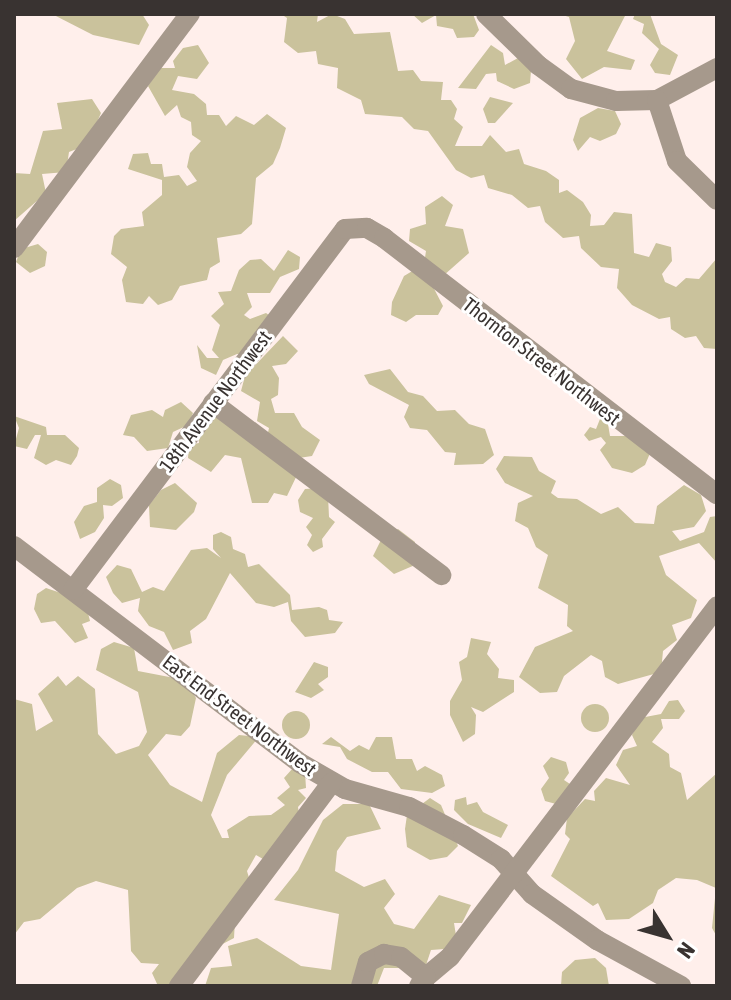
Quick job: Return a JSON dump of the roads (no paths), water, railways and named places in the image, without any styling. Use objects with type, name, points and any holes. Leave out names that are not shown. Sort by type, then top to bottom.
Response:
[{"type":"street","points":[[14,248],[190,14]]},
{"type":"street","points":[[486,14],[538,65],[571,89],[616,101],[657,100],[717,68]]},
{"type":"street","points":[[657,100],[677,161],[717,200]]},
{"type":"street","name":"18th Avenue Northwest","points":[[73,590],[345,229],[367,228]]},
{"type":"street","name":"Thornton Street Northwest","points":[[367,228],[717,494]]},
{"type":"street","points":[[213,403],[441,575]]},
{"type":"street","name":"East End Street Northwest","points":[[14,546],[300,763],[332,782],[409,807],[463,835],[511,871],[532,894],[597,940],[681,986]]},
{"type":"street","points":[[361,986],[368,962],[384,954],[401,957],[422,981],[450,957],[511,871],[717,606]]},
{"type":"street","points":[[179,986],[332,782]]}]
